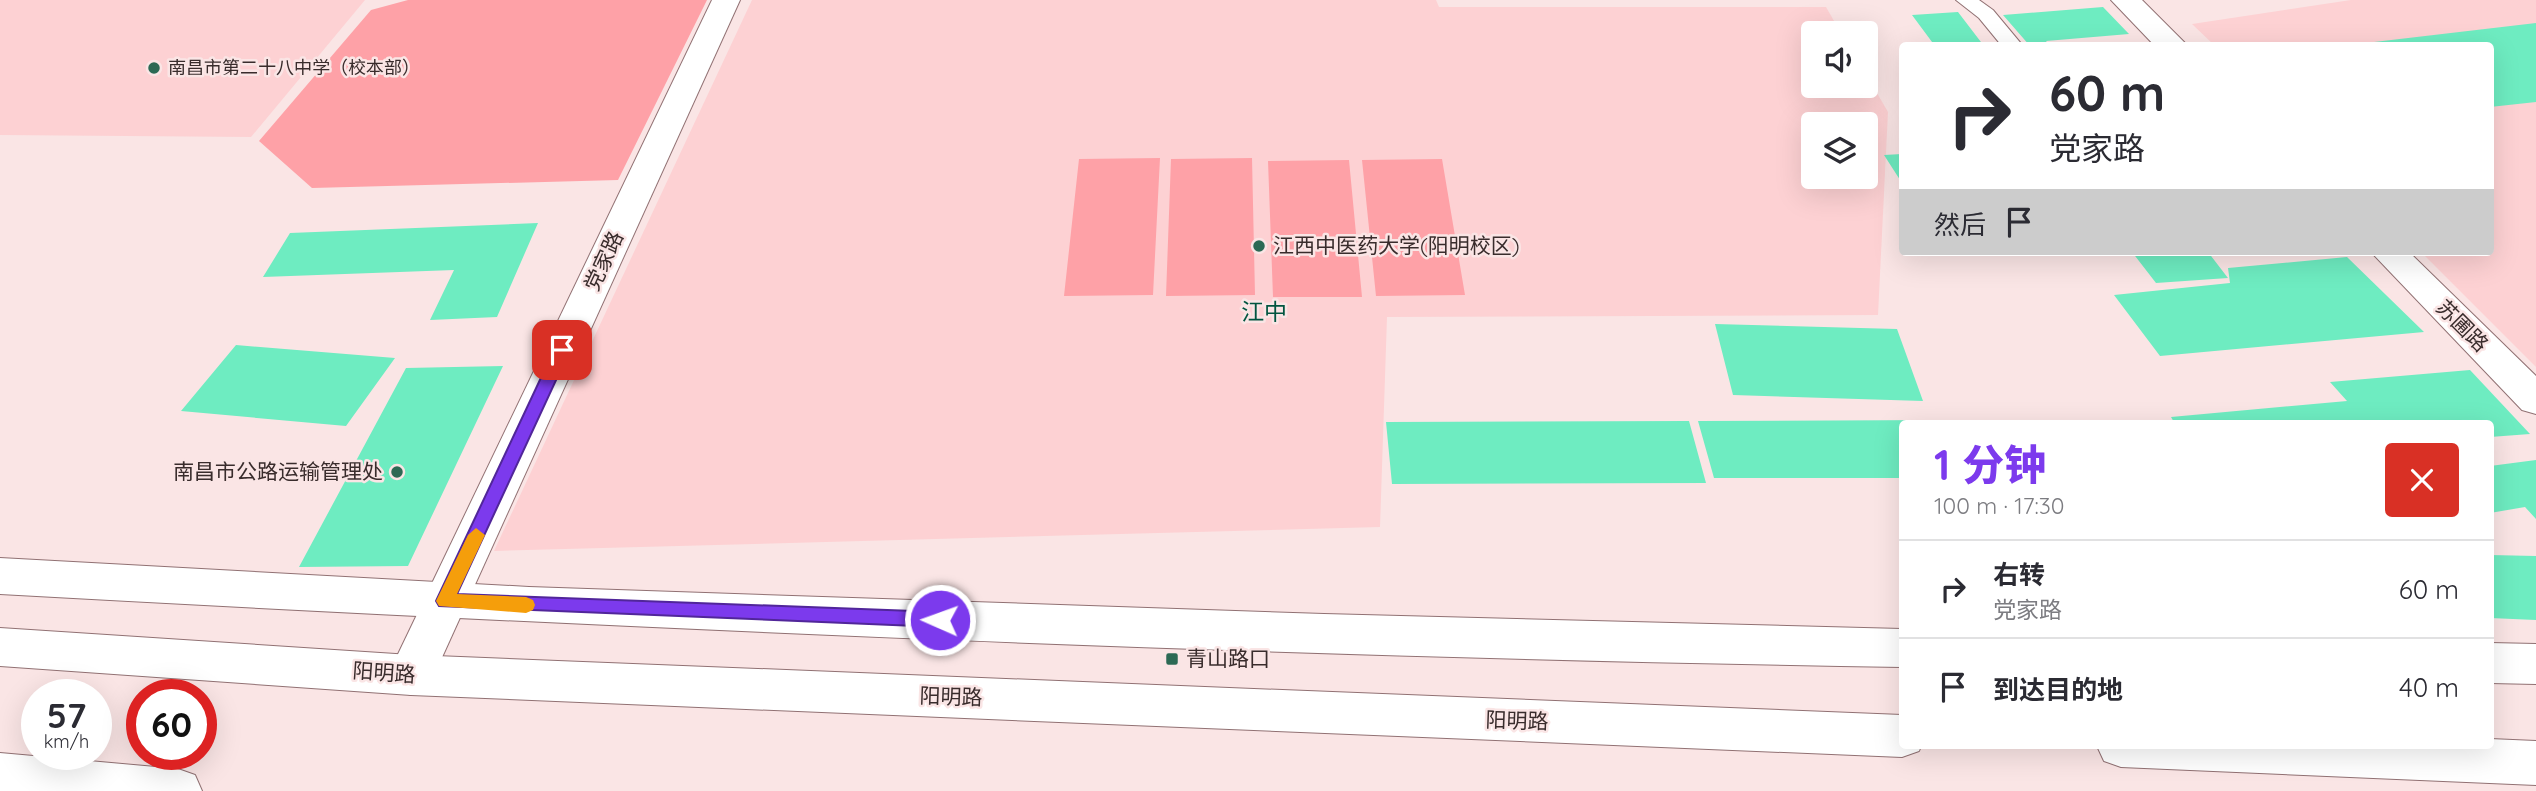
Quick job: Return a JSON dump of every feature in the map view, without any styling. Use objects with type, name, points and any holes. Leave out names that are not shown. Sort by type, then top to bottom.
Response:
[{"type":"main road","name":"党家路","points":[[411,675],[726,0]]},
{"type":"main road","points":[[2125,0],[2169,42]]},
{"type":"main road","name":"苏圃路","points":[[2392,256],[2536,400]]},
{"type":"main road","points":[[0,576],[445,601],[1324,633],[1899,648]]},
{"type":"main road","name":"阳明路","points":[[0,648],[411,675],[1899,736]]},
{"type":"main road","points":[[2494,663],[2536,664]]},
{"type":"main road","points":[[2193,749],[2536,763]]},
{"type":"main road","points":[[0,775],[178,791]]},
{"type":"lane","points":[[1966,0],[1986,14],[2010,42]]},
{"type":"shaded area","name":"南昌市第二十八中学（校本部）","points":[[0,0],[365,0],[251,137],[0,135]]},
{"type":"shaded area","points":[[408,0],[707,0],[618,180],[312,188],[259,141],[371,10]]},
{"type":"shaded area","name":"江西中医药大学(阳明校区)","points":[[752,0],[1436,0],[1439,7],[1826,7],[1834,21],[1801,21],[1801,98],[1878,98],[1878,95],[1888,112],[1878,315],[1387,317],[1380,527],[494,551]]},
{"type":"shaded area","points":[[2351,0],[2536,0],[2536,367],[2425,256],[2494,256],[2494,42],[2211,42],[2192,24]]},
{"type":"shaded area","points":[[1160,158],[1153,295],[1064,296],[1079,159]]},
{"type":"shaded area","points":[[1252,158],[1255,295],[1166,296],[1171,159]]},
{"type":"shaded area","points":[[1442,159],[1465,295],[1376,296],[1362,160]]},
{"type":"shaded area","points":[[1349,160],[1362,297],[1273,297],[1268,161]]},
{"type":"building","points":[[2103,7],[2129,34],[2027,42],[2003,15]]},
{"type":"building","points":[[1958,12],[1981,42],[1932,42],[1912,15]]},
{"type":"building","points":[[2536,23],[2536,102],[2494,107],[2494,42],[2374,42]]},
{"type":"building","points":[[1899,154],[1899,178],[1884,155]]},
{"type":"building","points":[[538,223],[497,317],[430,320],[454,270],[263,277],[290,233]]},
{"type":"building","points":[[2135,256],[2211,256],[2228,278],[2156,283]]},
{"type":"building","points":[[2347,257],[2424,332],[2160,356],[2114,295],[2230,283],[2228,268]]},
{"type":"building","points":[[1715,324],[1897,329],[1923,401],[1733,395]]},
{"type":"building","points":[[236,345],[395,358],[346,426],[181,411]]},
{"type":"building","points":[[503,366],[408,566],[299,567],[406,368]]},
{"type":"building","points":[[2470,370],[2530,434],[2494,437],[2494,420],[2173,420],[2171,417],[2347,401],[2330,382]]},
{"type":"building","points":[[1899,420],[1899,478],[1714,478],[1698,421]]},
{"type":"building","points":[[1689,421],[1706,483],[1392,484],[1386,422]]},
{"type":"building","points":[[2536,460],[2536,519],[2525,507],[2494,512],[2494,465]]},
{"type":"building","points":[[2494,555],[2536,556],[2536,620],[2494,618]]},
{"type":"slow traffic","points":[[476,535],[445,601],[526,605]]},
{"type":"place","name":"南昌市第二十八中学（校本部）","points":[[154,68]]},
{"type":"place","name":"江西中医药大学(阳明校区)","points":[[1259,246]]},
{"type":"place","name":"南昌市公路运输管理处","points":[[397,472]]},
{"type":"place","name":"青山路口","points":[[1172,659]]},
{"type":"district","name":"江中","points":[[1264,312]]},
{"type":"route","points":[[562,350],[445,601],[940,620]]}]
